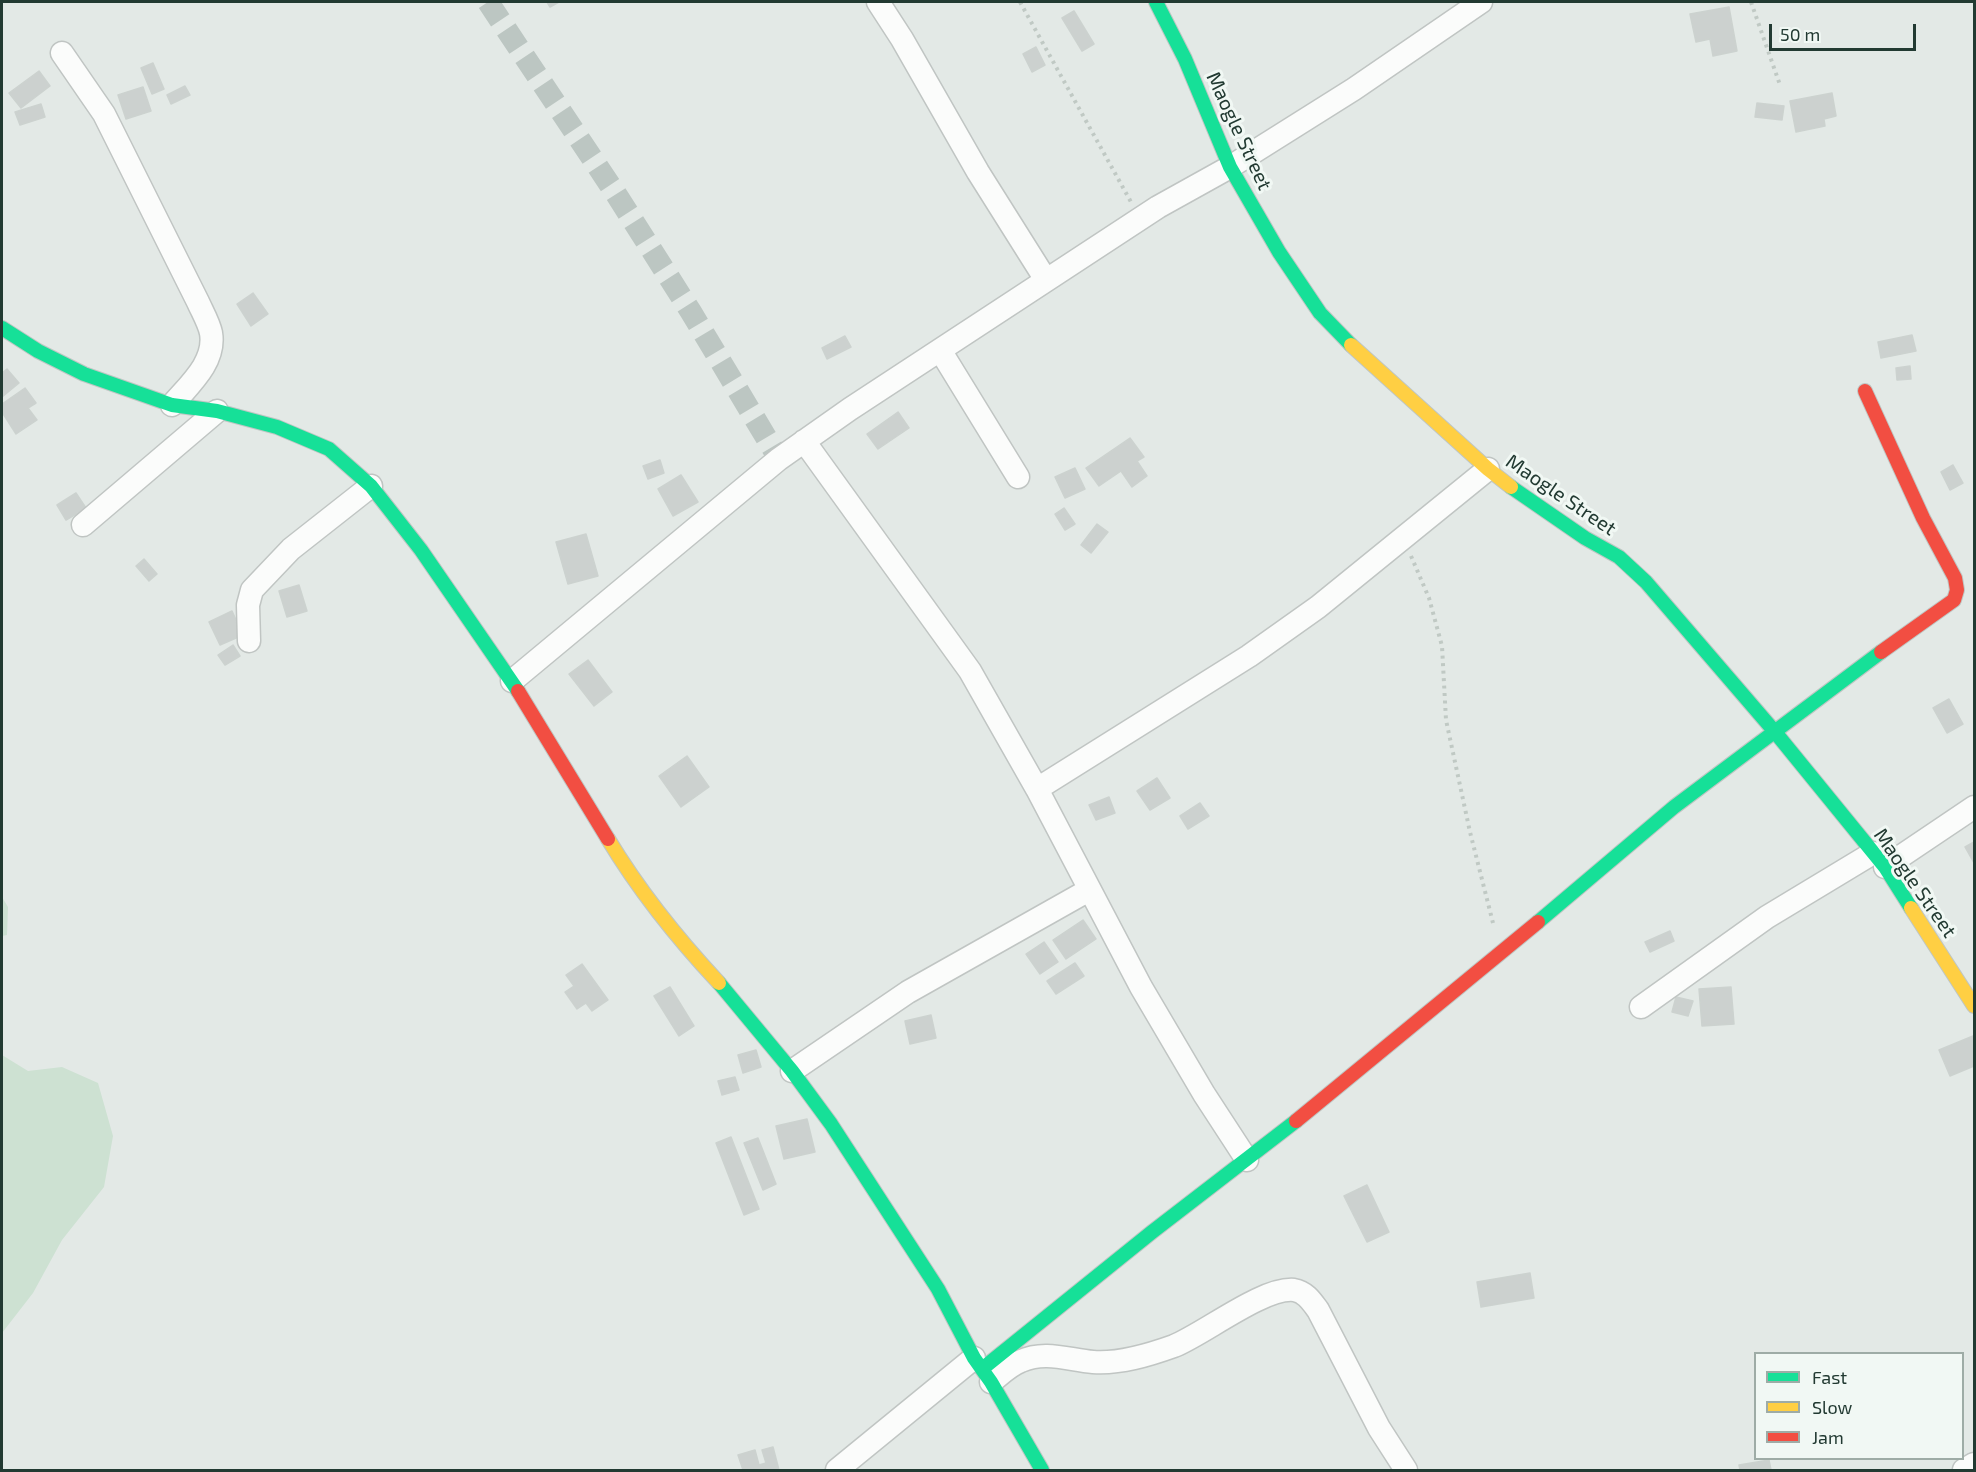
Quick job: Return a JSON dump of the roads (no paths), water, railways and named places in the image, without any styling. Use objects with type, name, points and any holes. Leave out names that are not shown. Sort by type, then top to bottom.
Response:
[{"type":"street","points":[[878,2],[902,39],[978,172],[1046,280]]},
{"type":"street","name":"Maogle Street","points":[[1156,2],[1185,59],[1230,167],[1279,252],[1320,312],[1371,365],[1488,469],[1527,499],[1618,557],[1646,582],[1775,732],[1879,860],[1974,1006]]},
{"type":"street","points":[[512,681],[728,500],[804,441],[1141,218],[1230,167],[1354,89],[1481,2]]},
{"type":"street","points":[[62,53],[104,114],[211,332],[210,353],[204,365],[172,405]]},
{"type":"street","points":[[2,328],[38,351],[84,374],[172,405],[217,411],[278,427],[329,449],[371,486],[421,550],[512,681],[629,874],[678,939],[737,1003],[792,1071],[831,1124],[938,1289],[982,1370],[1042,1470]]},
{"type":"street","points":[[940,351],[1018,477]]},
{"type":"street","points":[[837,1470],[982,1370],[1152,1232],[1248,1160],[1674,807],[1954,600],[1957,590],[1955,578],[1923,518],[1865,391]]},
{"type":"street","points":[[83,525],[217,411]]},
{"type":"street","points":[[804,441],[970,671],[1037,789],[1141,987],[1204,1094],[1248,1160]]},
{"type":"street","points":[[1037,789],[1249,656],[1318,607],[1488,469]]},
{"type":"street","points":[[249,641],[248,604],[252,590],[291,549],[371,486]]},
{"type":"street","points":[[1641,1007],[1767,917],[1879,860],[1974,807]]},
{"type":"street","points":[[792,1071],[908,992],[1089,890]]},
{"type":"street","points":[[982,1370],[1043,1356],[1068,1356],[1093,1362],[1125,1360],[1157,1352],[1180,1343],[1244,1306],[1276,1293],[1294,1290],[1305,1294],[1318,1310],[1379,1428],[1406,1470]]},
{"type":"street","points":[[1964,1470],[1974,1464]]},
{"type":"tunnel","points":[[488,2],[616,194],[691,312],[779,459]]}]
